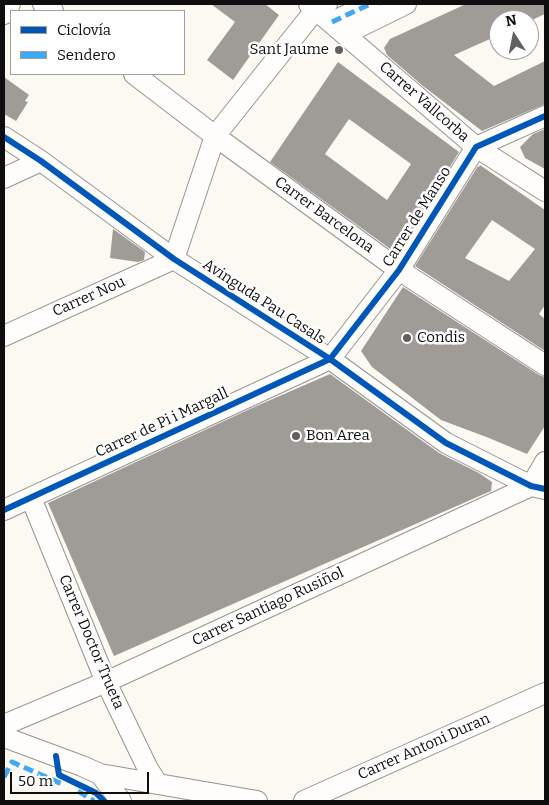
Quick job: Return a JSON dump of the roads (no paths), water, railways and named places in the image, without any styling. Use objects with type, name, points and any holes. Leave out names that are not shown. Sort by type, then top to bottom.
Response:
[{"type":"street","points":[[4,14],[10,4]]},
{"type":"street","points":[[174,259],[215,136],[326,15],[370,4]]},
{"type":"street","points":[[326,15],[406,4]]},
{"type":"street","name":"Carrer Vallcorba","points":[[326,15],[476,147],[545,191]]},
{"type":"street","name":"Carrer Barcelona","points":[[135,75],[215,136],[399,270],[545,365]]},
{"type":"street","points":[[476,147],[545,116]]},
{"type":"street","name":"Avinguda Pau Casals","points":[[4,137],[42,161],[174,259],[330,359],[446,443],[538,487]]},
{"type":"street","name":"Carrer de Manso","points":[[330,359],[399,270],[476,147]]},
{"type":"street","points":[[4,178],[42,161]]},
{"type":"street","name":"Carrer Nou","points":[[4,336],[174,259]]},
{"type":"street","name":"Carrer de Pi i Margall","points":[[4,510],[330,359]]},
{"type":"street","points":[[538,487],[545,462]]},
{"type":"street","name":"Carrer Santiago Rusiñol","points":[[4,725],[106,682],[538,487]]},
{"type":"street","name":"Carrer Doctor Trueta","points":[[31,498],[106,682],[148,770],[157,783]]},
{"type":"street","name":"Carrer Antoni Duran","points":[[304,801],[545,693]]},
{"type":"street","points":[[4,737],[100,774],[257,801]]},
{"type":"street","points":[[100,774],[121,801]]},
{"type":"place","name":"Sant Jaume","points":[[339,50]]},
{"type":"place","name":"Condis","points":[[407,338]]},
{"type":"place","name":"Bon Area","points":[[296,436]]}]
